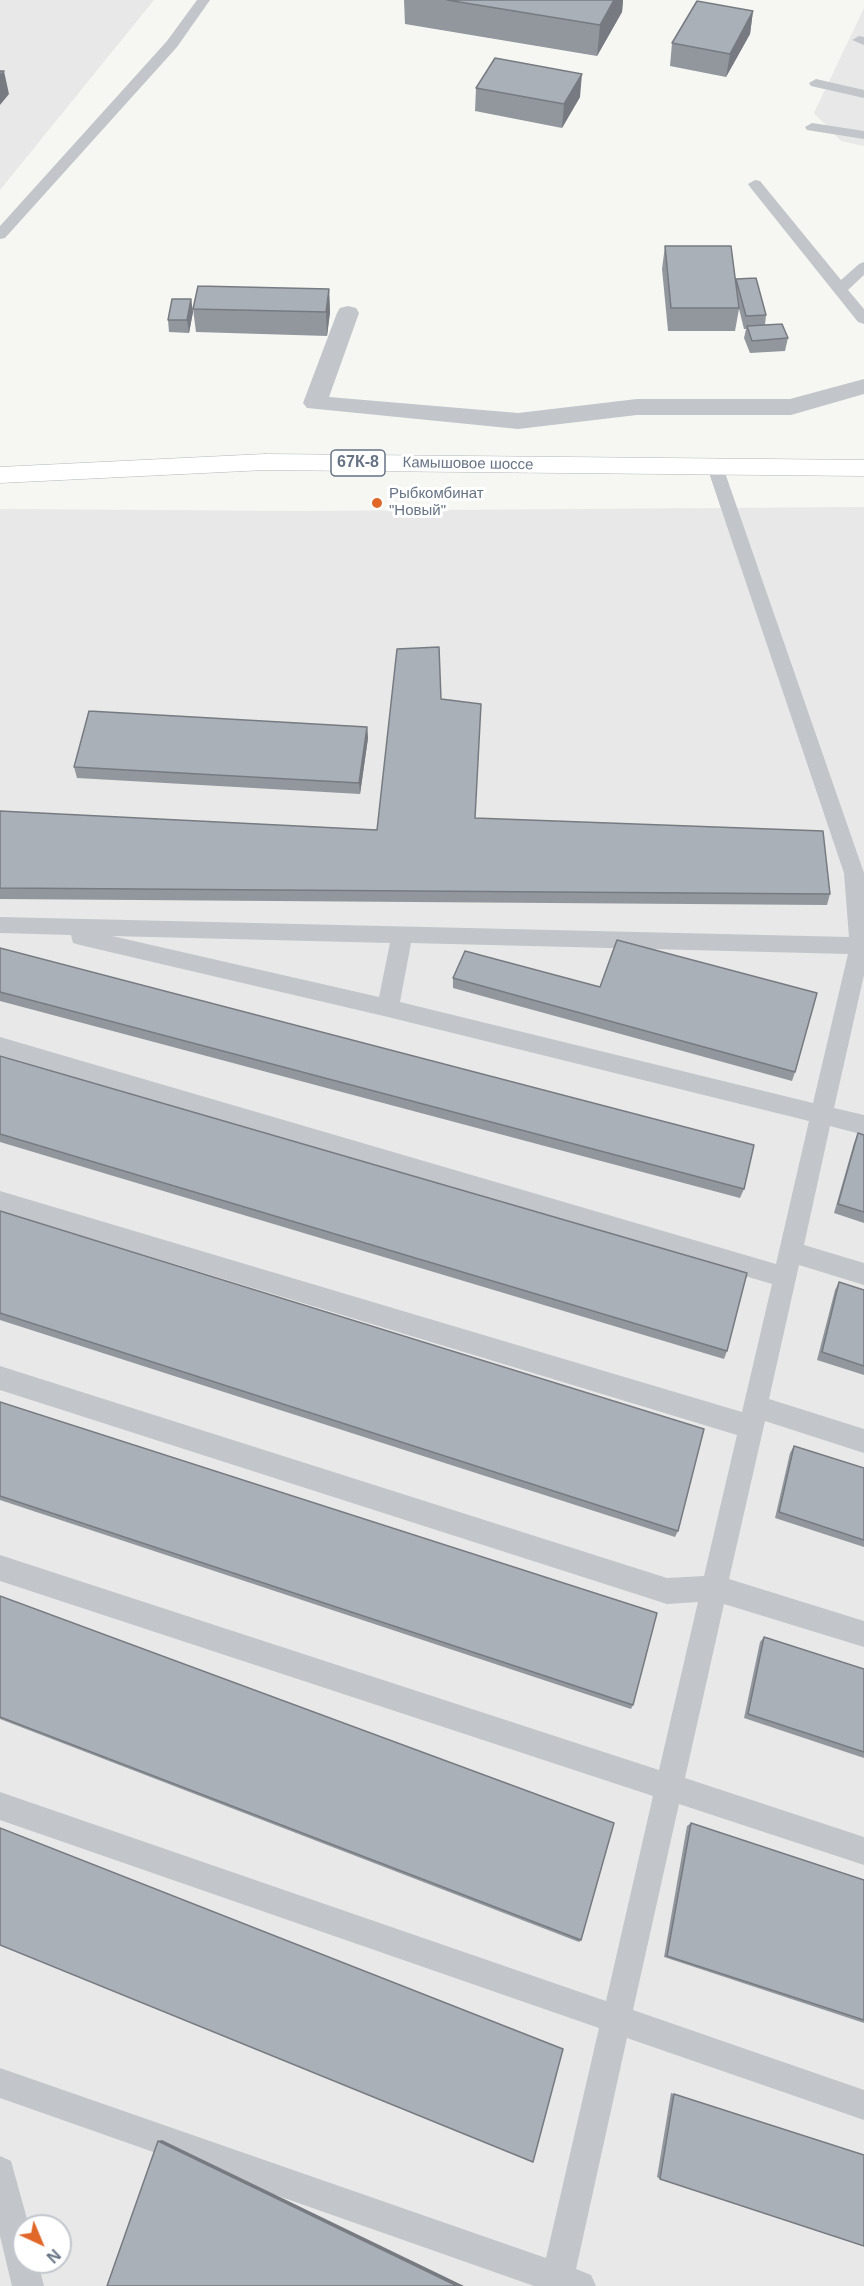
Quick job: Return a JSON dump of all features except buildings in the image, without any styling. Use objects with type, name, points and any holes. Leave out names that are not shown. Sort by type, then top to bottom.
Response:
[{"type":"main road","name":"Камышовое шоссе","points":[[0,475],[265,462],[864,468]]},
{"type":"street","points":[[348,314],[315,403],[518,421],[638,407],[791,407],[864,386]]},
{"type":"lane","points":[[0,235],[171,44],[204,0]]},
{"type":"lane","points":[[816,83],[864,94]]},
{"type":"lane","points":[[812,127],[864,135]]},
{"type":"lane","points":[[755,184],[864,319]]},
{"type":"lane","points":[[840,289],[864,267]]},
{"type":"lane","points":[[0,2083],[565,2283],[617,2022],[785,1278],[862,950],[854,873],[715,466]]},
{"type":"lane","points":[[0,925],[862,950]]},
{"type":"lane","points":[[31,926],[388,1008],[822,1117],[864,1125]]},
{"type":"lane","points":[[388,1008],[402,935]]},
{"type":"lane","points":[[0,1046],[785,1278]]},
{"type":"lane","points":[[0,1201],[754,1417],[864,1441]]},
{"type":"lane","points":[[791,1252],[864,1274]]},
{"type":"lane","points":[[0,1378],[667,1591],[715,1588],[864,1634]]},
{"type":"lane","points":[[0,1568],[864,1851]]},
{"type":"lane","points":[[0,1806],[617,2022],[864,2105]]},
{"type":"lane","points":[[0,2172],[28,2286]]},
{"type":"shaded area","points":[[0,0],[154,0],[0,190]]},
{"type":"shaded area","points":[[864,8],[864,146],[841,141],[814,113]]},
{"type":"shaded area","points":[[864,507],[864,2286],[0,2286],[0,509],[298,511]]},
{"type":"place","name":"Рыбкомбинат \"Новый\"","points":[[377,503]]}]
